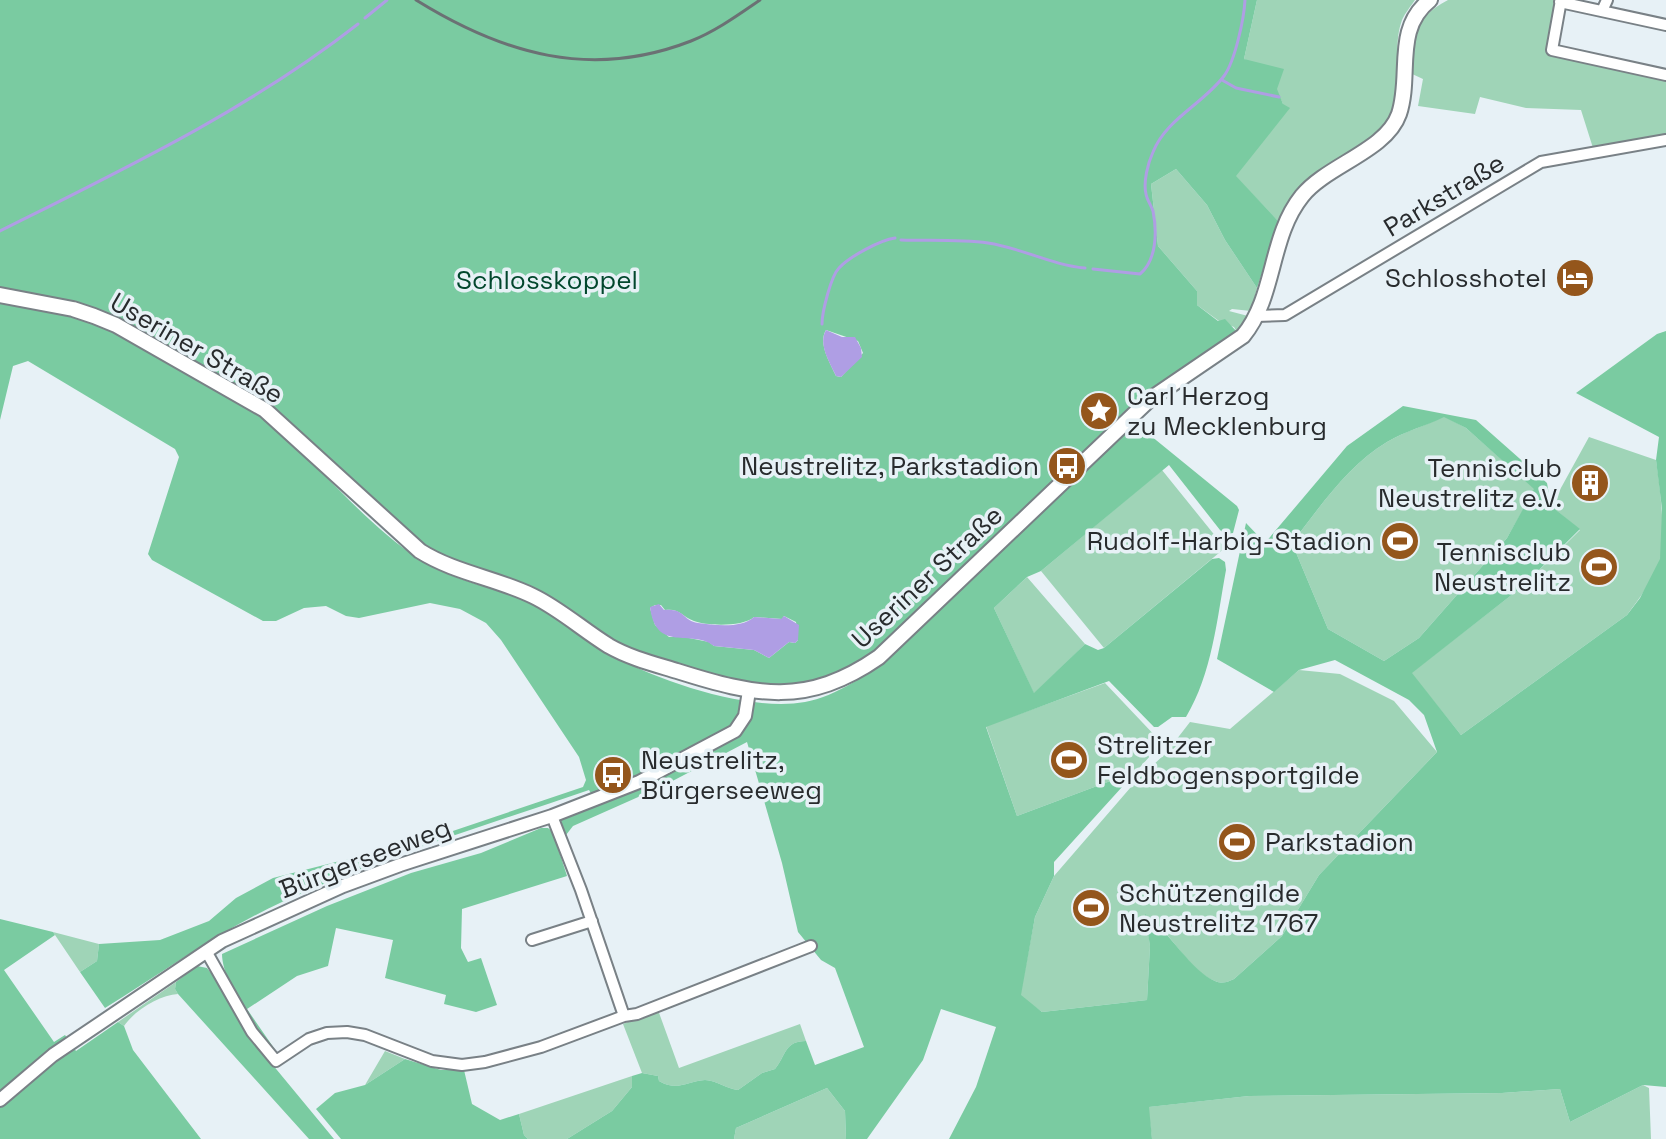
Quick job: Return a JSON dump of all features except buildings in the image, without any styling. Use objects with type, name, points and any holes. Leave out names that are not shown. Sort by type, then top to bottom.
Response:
[{"type":"main road","name":"Useriner Straße","points":[[0,295],[73,309],[116,325],[253,402],[285,427],[410,543],[439,563],[545,602],[609,646],[631,656],[749,691],[814,689],[843,680],[879,657],[1149,400],[1238,340],[1256,316],[1277,244],[1302,196],[1324,176],[1382,138],[1394,125],[1400,108],[1409,25],[1430,0]]},
{"type":"street","points":[[1602,11],[1607,0]]},
{"type":"street","points":[[1666,25],[1560,1],[1552,50],[1666,75]]},
{"type":"street","name":"Parkstraße","points":[[1256,316],[1276,318],[1285,315],[1541,162],[1666,140]]},
{"type":"street","name":"Bürgerseeweg","points":[[0,1100],[53,1055],[206,951],[262,921],[343,886],[625,789],[727,737],[741,724],[749,691]]},
{"type":"street","points":[[552,816],[624,1016]]},
{"type":"street","points":[[532,940],[592,921]]},
{"type":"street","points":[[206,951],[252,1032],[276,1061],[309,1039],[327,1033],[347,1032],[365,1035],[422,1059],[474,1064],[558,1042],[811,946]]},
{"type":"green space","name":"Schlosskoppel","points":[[0,0],[1257,0],[1244,59],[1284,69],[1277,89],[1283,104],[1290,108],[1236,176],[1279,222],[1257,288],[1225,240],[1207,205],[1176,169],[1151,184],[1158,246],[1197,291],[1197,305],[1218,321],[1225,319],[1237,332],[1145,395],[875,652],[840,674],[813,683],[786,686],[730,680],[634,650],[612,640],[548,596],[442,556],[424,546],[269,405],[119,319],[46,296],[0,288]],"holes":[[[826,330],[858,341],[863,353],[841,377],[836,376],[825,352],[823,341]],[[655,605],[707,624],[725,625],[754,617],[782,619],[784,616],[796,622],[798,640],[789,642],[769,658],[754,650],[669,637],[655,625],[650,608]]]},
{"type":"green space","points":[[1257,0],[1415,0],[1403,17],[1399,33],[1397,98],[1387,123],[1310,184],[1279,222],[1235,176],[1283,104],[1276,89],[1279,79],[1244,59]]},
{"type":"green space","points":[[1448,0],[1556,0],[1547,52],[1666,79],[1666,136],[1593,148],[1581,110],[1526,108],[1480,97],[1475,114],[1418,106],[1423,79],[1410,73],[1416,30],[1427,15]]},
{"type":"green space","points":[[1176,169],[1207,205],[1225,240],[1257,288],[1251,311],[1229,311],[1248,316],[1237,332],[1234,327],[1219,321],[1197,305],[1197,291],[1158,246],[1151,184]]},
{"type":"green space","points":[[0,302],[92,322],[258,415],[280,432],[382,531],[433,567],[537,606],[608,653],[652,674],[704,692],[782,704],[805,702],[828,695],[853,683],[886,660],[1133,426],[1140,427],[1237,506],[1239,510],[1233,533],[1226,535],[1220,530],[1169,465],[1041,571],[1027,577],[994,608],[1034,693],[1085,644],[1098,650],[1104,648],[1212,559],[1219,558],[1225,562],[1208,665],[1186,717],[1172,717],[1154,727],[1109,681],[986,727],[1017,816],[1129,774],[1132,776],[1054,862],[1054,876],[1035,917],[1021,995],[1042,1012],[1147,1000],[1150,946],[1145,914],[1206,976],[1220,982],[1234,979],[1282,936],[1319,875],[1437,752],[1424,715],[1409,700],[1335,660],[1299,670],[1274,692],[1217,659],[1246,523],[1265,543],[1347,446],[1403,406],[1476,420],[1547,483],[1551,506],[1580,529],[1523,586],[1412,673],[1461,735],[1627,615],[1640,598],[1660,559],[1662,509],[1656,460],[1659,437],[1576,393],[1657,334],[1666,331],[1666,1087],[1643,1085],[1570,1122],[1560,1089],[1502,1093],[1249,1096],[1149,1107],[1152,1139],[949,1139],[976,1087],[996,1027],[941,1009],[923,1060],[867,1139],[846,1139],[845,1111],[827,1088],[736,1128],[734,1139],[567,1139],[612,1111],[632,1087],[632,1076],[642,1073],[658,1076],[659,1081],[671,1086],[709,1080],[738,1090],[762,1073],[775,1069],[793,1044],[806,1041],[815,1065],[864,1047],[835,968],[821,960],[798,932],[782,863],[747,742],[663,786],[573,826],[566,835],[557,810],[593,797],[589,790],[357,870],[237,925],[105,1008],[80,972],[97,961],[99,944],[160,940],[209,921],[236,898],[273,878],[438,836],[583,787],[586,780],[579,757],[501,640],[486,623],[460,609],[430,603],[359,618],[346,616],[326,606],[304,608],[276,621],[263,621],[152,560],[148,554],[179,457],[175,449],[28,361],[13,366],[0,420]],"holes":[[[1444,417],[1466,428],[1534,489],[1507,538],[1419,638],[1384,661],[1328,629],[1292,543],[1347,475],[1387,442]]]},
{"type":"green space","name":"Rudolf-Harbig-Stadion","points":[[1444,416],[1466,428],[1535,489],[1507,538],[1419,638],[1384,661],[1328,629],[1292,543],[1335,488],[1373,452],[1394,438]]},
{"type":"green space","name":"Tennisclub Neustrelitz","points":[[1589,437],[1656,460],[1662,525],[1662,550],[1657,568],[1627,615],[1461,735],[1411,673],[1523,586],[1580,530],[1551,506]]},
{"type":"green space","points":[[1162,470],[1225,548],[1104,648],[1041,571]]},
{"type":"green space","points":[[1027,577],[1085,644],[1034,694],[994,608]]},
{"type":"green space","name":"Parkstadion","points":[[1299,670],[1340,674],[1394,701],[1437,752],[1319,875],[1282,936],[1234,979],[1220,982],[1205,976],[1146,915],[1150,946],[1147,1000],[1042,1012],[1020,996],[1035,917],[1054,876],[1137,780],[1166,753],[1190,722],[1230,729]]},
{"type":"green space","name":"Strelitzer Feldbogensportgilde","points":[[1105,683],[1160,741],[1160,745],[1132,776],[1129,774],[1017,816],[986,726]]},
{"type":"green space","points":[[541,828],[553,832],[567,876],[462,909],[461,948],[468,962],[481,958],[497,1005],[476,1012],[444,1004],[446,995],[385,978],[393,940],[336,928],[328,966],[297,976],[247,1009],[276,1051],[249,1020],[227,978],[222,954],[327,906],[411,873],[481,853]]},
{"type":"green space","points":[[0,919],[55,935],[4,970],[54,1042],[65,1035],[76,1051],[118,1022],[124,1026],[133,1050],[201,1139],[0,1139]]},
{"type":"green space","points":[[53,932],[99,944],[97,961],[80,972]]},
{"type":"green space","points":[[197,966],[207,968],[215,978],[272,1064],[334,1139],[309,1139],[178,994],[176,982]]},
{"type":"green space","points":[[176,982],[178,994],[148,1004],[124,1026],[118,1022]]},
{"type":"green space","points":[[658,1010],[679,1068],[800,1024],[806,1041],[789,1046],[775,1069],[762,1073],[738,1090],[705,1080],[671,1086],[659,1081],[658,1076],[642,1073],[623,1024]]},
{"type":"green space","points":[[385,1051],[405,1059],[365,1085]]},
{"type":"green space","points":[[405,1059],[441,1070],[464,1070],[472,1104],[500,1120],[519,1114],[524,1135],[528,1139],[341,1139],[316,1109],[335,1093],[365,1085]]},
{"type":"green space","points":[[632,1076],[632,1087],[612,1111],[567,1139],[528,1139],[524,1135],[519,1114]]},
{"type":"green space","points":[[1643,1085],[1649,1088],[1651,1139],[1152,1139],[1148,1107],[1249,1096],[1502,1093],[1560,1089],[1570,1122]]},
{"type":"green space","points":[[827,1088],[845,1111],[846,1139],[734,1139],[736,1128]]},
{"type":"shaded area","points":[[826,330],[842,337],[855,337],[861,348],[862,357],[841,377],[836,376],[825,353],[823,341]]},
{"type":"shaded area","points":[[659,604],[664,610],[676,611],[693,622],[712,625],[735,625],[754,617],[781,619],[784,616],[799,625],[798,640],[789,642],[769,658],[754,650],[714,646],[705,641],[667,635],[659,630],[650,607]]},
{"type":"waterway","points":[[365,18],[387,0]]},
{"type":"waterway","points":[[1093,269],[1140,274],[1150,261],[1155,227],[1145,184],[1151,156],[1167,130],[1224,76],[1238,40],[1245,0]]},
{"type":"waterway","points":[[0,231],[139,161],[229,111],[358,24]]},
{"type":"waterway","points":[[1222,80],[1236,88],[1279,97]]},
{"type":"waterway","points":[[822,324],[828,294],[839,268],[865,250],[895,238]]},
{"type":"waterway","points":[[901,240],[988,243],[1085,268]]},
{"type":"railway","points":[[416,0],[482,35],[515,47],[583,59],[618,59],[654,53],[691,41],[718,28],[760,0]]},
{"type":"place","name":"Schlosshotel","points":[[1575,278]]},
{"type":"place","name":"Carl Herzog zu Mecklenburg","points":[[1099,411]]},
{"type":"place","name":"Neustrelitz, Parkstadion","points":[[1067,466]]},
{"type":"place","name":"Tennisclub Neustrelitz e.V.","points":[[1590,483]]},
{"type":"place","name":"Rudolf-Harbig-Stadion","points":[[1400,541]]},
{"type":"place","name":"Tennisclub Neustrelitz","points":[[1599,567]]},
{"type":"place","name":"Strelitzer Feldbogensportgilde","points":[[1069,760]]},
{"type":"place","name":"Neustrelitz, Bürgerseeweg","points":[[613,775]]},
{"type":"place","name":"Parkstadion","points":[[1237,842]]},
{"type":"place","name":"Schützengilde Neustrelitz 1767","points":[[1091,908]]}]
